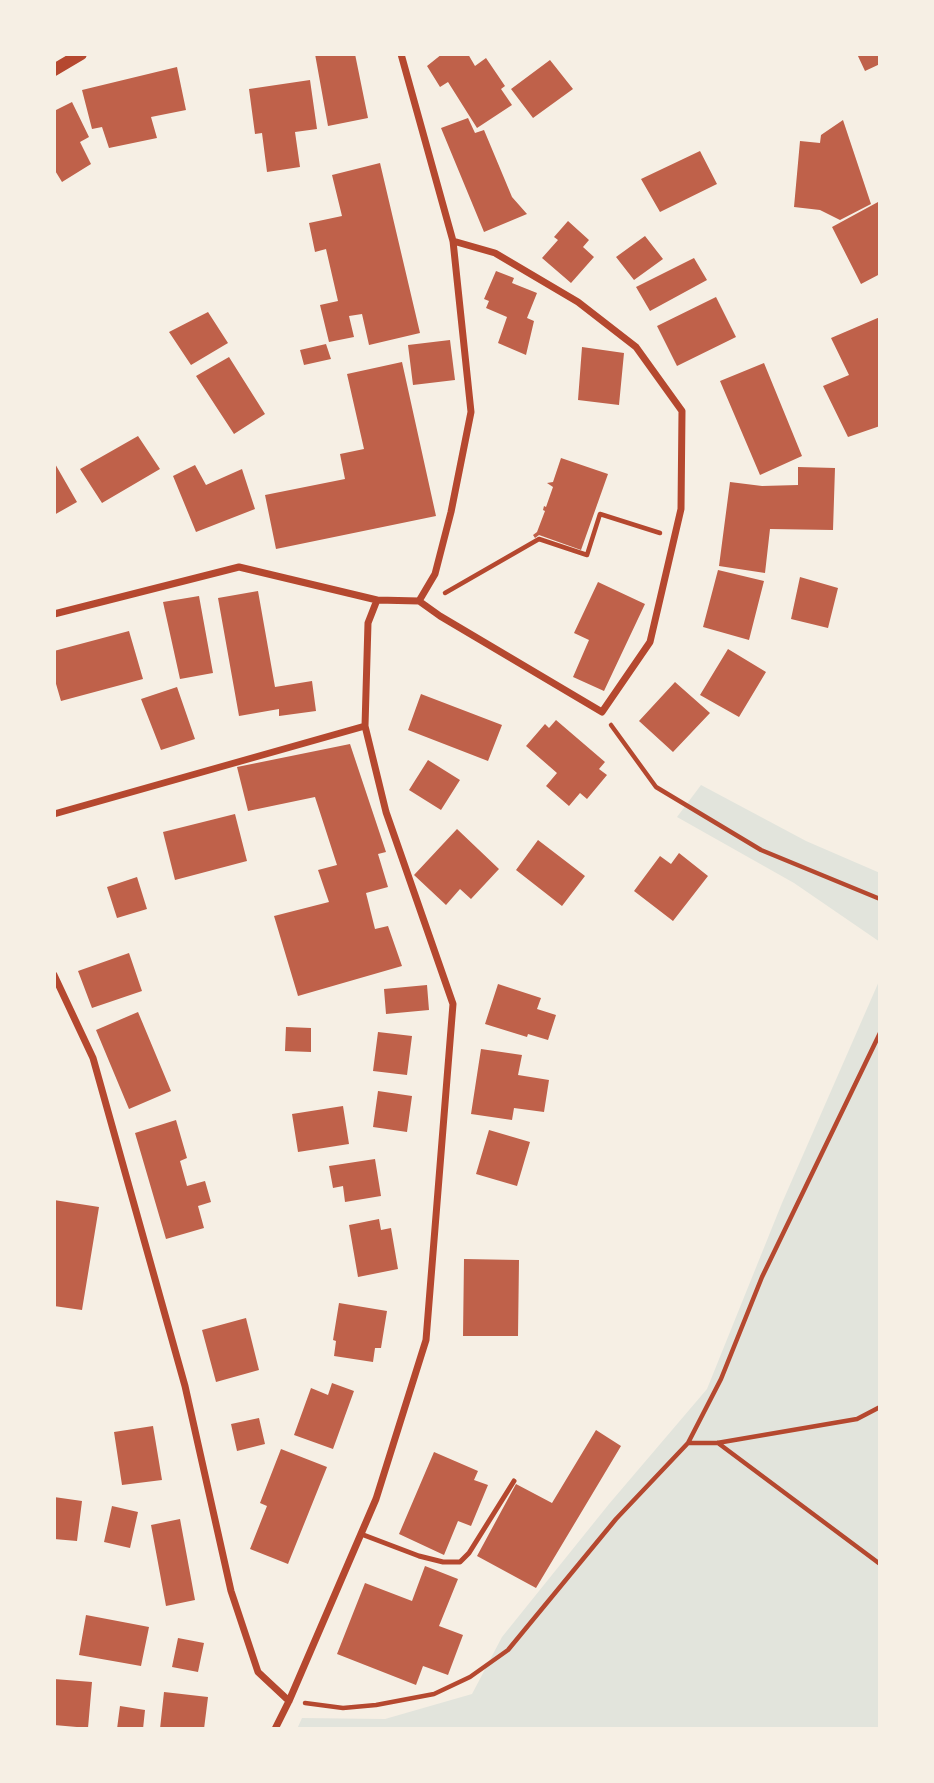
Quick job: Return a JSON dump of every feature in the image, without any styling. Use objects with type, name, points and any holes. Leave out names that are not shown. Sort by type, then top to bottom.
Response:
[{"type":"street","points":[[54,70],[81,54]]},
{"type":"street","points":[[401,54],[453,241],[471,412],[451,512],[435,574],[419,601]]},
{"type":"street","points":[[54,614],[239,567],[377,600],[419,601],[602,712],[650,642],[681,509],[682,411],[636,347],[578,302],[495,253],[453,241]]},
{"type":"street","points":[[275,1729],[376,1499],[426,1340],[453,1004],[386,812],[365,726],[368,623],[377,600]]},
{"type":"street","points":[[54,814],[365,726]]},
{"type":"street","points":[[54,975],[93,1058],[185,1386],[231,1591],[258,1672],[289,1701]]},
{"type":"lane","points":[[361,1534],[419,1556],[443,1562],[460,1562],[470,1553],[514,1481]]},
{"type":"path","points":[[433,610],[441,596],[539,539],[587,555],[600,514],[675,538]]},
{"type":"path","points":[[602,712],[656,787],[761,850],[880,899]]},
{"type":"path","points":[[289,1701],[343,1709],[434,1694],[470,1677],[508,1650],[616,1519],[688,1443],[720,1379],[762,1277],[880,1032]]},
{"type":"path","points":[[688,1443],[717,1443],[857,1419],[880,1407]]},
{"type":"path","points":[[717,1443],[880,1564]]},
{"type":"shaded area","points":[[701,785],[806,841],[880,873],[880,942],[794,883],[677,817]]},
{"type":"shaded area","points":[[880,979],[880,1729],[297,1729],[302,1718],[385,1719],[472,1694],[502,1637],[609,1504],[707,1389],[782,1203]]},
{"type":"building","points":[[315,54],[355,54],[368,118],[328,126]]},
{"type":"building","points":[[442,54],[468,54],[475,66],[486,58],[505,86],[501,89],[512,105],[477,128],[448,82],[440,87],[427,66]]},
{"type":"building","points":[[857,54],[880,54],[880,64],[865,71]]},
{"type":"building","points":[[550,60],[573,89],[533,118],[511,89]]},
{"type":"building","points":[[177,67],[186,110],[151,117],[157,138],[109,148],[102,127],[92,129],[82,90]]},
{"type":"building","points":[[310,80],[317,129],[295,132],[300,167],[267,172],[262,133],[255,134],[249,89]]},
{"type":"building","points":[[72,102],[89,137],[80,142],[91,164],[62,182],[54,169],[54,111]]},
{"type":"building","points":[[468,118],[475,133],[484,130],[512,197],[527,214],[484,232],[441,128]]},
{"type":"building","points":[[843,120],[871,204],[840,220],[820,210],[794,207],[800,141],[820,143],[821,135]]},
{"type":"building","points":[[700,151],[717,184],[660,212],[641,179]]},
{"type":"building","points":[[380,163],[420,333],[369,345],[362,314],[349,316],[354,337],[329,342],[320,305],[338,301],[326,249],[315,252],[309,223],[342,216],[332,175]]},
{"type":"building","points":[[878,202],[880,274],[861,284],[832,227]]},
{"type":"building","points":[[568,221],[589,240],[583,247],[594,257],[571,283],[542,258],[558,240],[554,237]]},
{"type":"building","points":[[645,236],[663,259],[634,280],[616,257]]},
{"type":"building","points":[[694,258],[707,280],[650,311],[636,287]]},
{"type":"building","points":[[496,271],[514,278],[512,283],[537,293],[527,318],[534,321],[526,355],[498,343],[507,317],[486,308],[489,301],[484,299]]},
{"type":"building","points":[[716,297],[736,337],[677,366],[657,326]]},
{"type":"building","points":[[208,312],[228,343],[191,365],[169,332]]},
{"type":"building","points":[[880,317],[880,426],[848,437],[823,386],[849,375],[831,338]]},
{"type":"building","points":[[450,340],[455,380],[413,385],[408,345]]},
{"type":"building","points":[[326,344],[331,359],[304,365],[300,350]]},
{"type":"building","points":[[582,347],[624,353],[619,405],[578,400]]},
{"type":"building","points":[[229,357],[265,414],[234,434],[196,376]]},
{"type":"building","points":[[402,362],[436,516],[276,549],[265,495],[345,479],[340,454],[364,449],[347,374]]},
{"type":"building","points":[[764,363],[802,456],[760,475],[720,381]]},
{"type":"building","points":[[138,436],[160,469],[102,503],[80,469]]},
{"type":"building","points":[[561,458],[608,474],[581,550],[539,535],[535,538],[533,535],[537,532],[545,511],[544,506],[546,507],[553,487],[547,483],[553,482]]},
{"type":"building","points":[[54,462],[77,502],[54,515]]},
{"type":"building","points":[[195,465],[206,485],[242,469],[255,509],[196,532],[173,476]]},
{"type":"building","points":[[798,467],[835,468],[833,530],[770,529],[765,573],[719,566],[730,482],[762,486],[798,485]]},
{"type":"building","points":[[718,570],[764,581],[749,640],[703,627]]},
{"type":"building","points":[[800,577],[838,588],[828,628],[791,619]]},
{"type":"building","points":[[598,582],[645,604],[604,691],[573,677],[589,640],[574,633]]},
{"type":"building","points":[[258,591],[275,687],[312,681],[316,711],[279,716],[279,709],[239,716],[218,598]]},
{"type":"building","points":[[199,596],[213,673],[180,679],[163,602]]},
{"type":"building","points":[[129,631],[143,679],[61,701],[54,677],[54,651]]},
{"type":"building","points":[[728,649],[766,672],[739,717],[700,695]]},
{"type":"building","points":[[675,682],[710,713],[673,752],[639,721]]},
{"type":"building","points":[[177,687],[195,739],[161,750],[141,699]]},
{"type":"building","points":[[421,694],[502,725],[488,761],[408,730]]},
{"type":"building","points":[[556,720],[605,762],[599,769],[607,775],[587,799],[580,793],[569,806],[546,786],[557,773],[526,746],[545,724],[549,728]]},
{"type":"building","points":[[350,744],[386,852],[378,854],[388,887],[366,893],[375,929],[388,926],[402,966],[298,996],[274,916],[329,902],[318,870],[337,865],[315,797],[248,811],[237,767]]},
{"type":"building","points":[[428,760],[460,780],[441,810],[409,790]]},
{"type":"building","points":[[235,814],[247,861],[175,880],[163,832]]},
{"type":"building","points":[[457,829],[499,869],[471,899],[460,889],[446,905],[414,875]]},
{"type":"building","points":[[538,840],[585,876],[562,906],[516,870]]},
{"type":"building","points":[[679,853],[708,876],[673,921],[634,891],[660,856],[671,864]]},
{"type":"building","points":[[137,877],[147,909],[117,918],[107,887]]},
{"type":"building","points":[[129,953],[142,991],[92,1008],[78,971]]},
{"type":"building","points":[[498,984],[541,998],[537,1009],[556,1015],[548,1040],[528,1034],[527,1037],[485,1024]]},
{"type":"building","points":[[427,985],[429,1010],[386,1014],[384,989]]},
{"type":"building","points":[[138,1012],[171,1091],[129,1109],[96,1030]]},
{"type":"building","points":[[286,1027],[311,1028],[311,1052],[285,1051]]},
{"type":"building","points":[[378,1032],[412,1036],[407,1075],[373,1071]]},
{"type":"building","points":[[481,1049],[522,1055],[518,1075],[549,1080],[544,1112],[514,1108],[512,1120],[471,1114]]},
{"type":"building","points":[[378,1091],[412,1096],[407,1132],[373,1127]]},
{"type":"building","points":[[343,1106],[349,1144],[298,1152],[292,1114]]},
{"type":"building","points":[[176,1120],[187,1158],[180,1161],[187,1186],[205,1181],[211,1202],[198,1206],[204,1228],[166,1239],[135,1133]]},
{"type":"building","points":[[489,1130],[530,1142],[517,1186],[476,1174]]},
{"type":"building","points":[[375,1159],[381,1196],[345,1202],[343,1186],[333,1188],[329,1166]]},
{"type":"building","points":[[54,1200],[99,1207],[82,1310],[54,1306]]},
{"type":"building","points":[[379,1219],[381,1230],[391,1228],[398,1269],[358,1277],[349,1225]]},
{"type":"building","points":[[464,1259],[519,1260],[518,1336],[463,1336]]},
{"type":"building","points":[[339,1303],[387,1311],[381,1348],[375,1348],[373,1362],[334,1356],[336,1341],[333,1340]]},
{"type":"building","points":[[246,1318],[259,1370],[216,1382],[202,1330]]},
{"type":"building","points":[[332,1383],[354,1391],[333,1449],[294,1435],[311,1388],[328,1395]]},
{"type":"building","points":[[259,1418],[265,1444],[237,1451],[231,1424]]},
{"type":"building","points":[[153,1426],[162,1480],[122,1485],[114,1432]]},
{"type":"building","points":[[596,1430],[621,1446],[536,1588],[477,1556],[516,1484],[552,1503]]},
{"type":"building","points":[[281,1449],[327,1467],[288,1564],[250,1549],[267,1506],[260,1503]]},
{"type":"building","points":[[434,1452],[478,1471],[474,1480],[488,1485],[471,1526],[458,1521],[444,1555],[399,1534]]},
{"type":"building","points":[[54,1497],[82,1501],[77,1541],[54,1539]]},
{"type":"building","points":[[112,1506],[138,1512],[130,1548],[104,1542]]},
{"type":"building","points":[[180,1519],[195,1600],[166,1606],[151,1525]]},
{"type":"building","points":[[425,1566],[458,1579],[439,1626],[463,1635],[448,1675],[423,1666],[416,1685],[337,1654],[365,1583],[412,1601]]},
{"type":"building","points":[[86,1615],[149,1627],[141,1666],[79,1655]]},
{"type":"building","points":[[178,1638],[204,1643],[198,1672],[172,1667]]},
{"type":"building","points":[[54,1679],[92,1682],[88,1728],[54,1725]]},
{"type":"building","points":[[164,1692],[208,1697],[204,1729],[160,1729]]},
{"type":"building","points":[[120,1706],[145,1710],[143,1729],[117,1729]]}]
